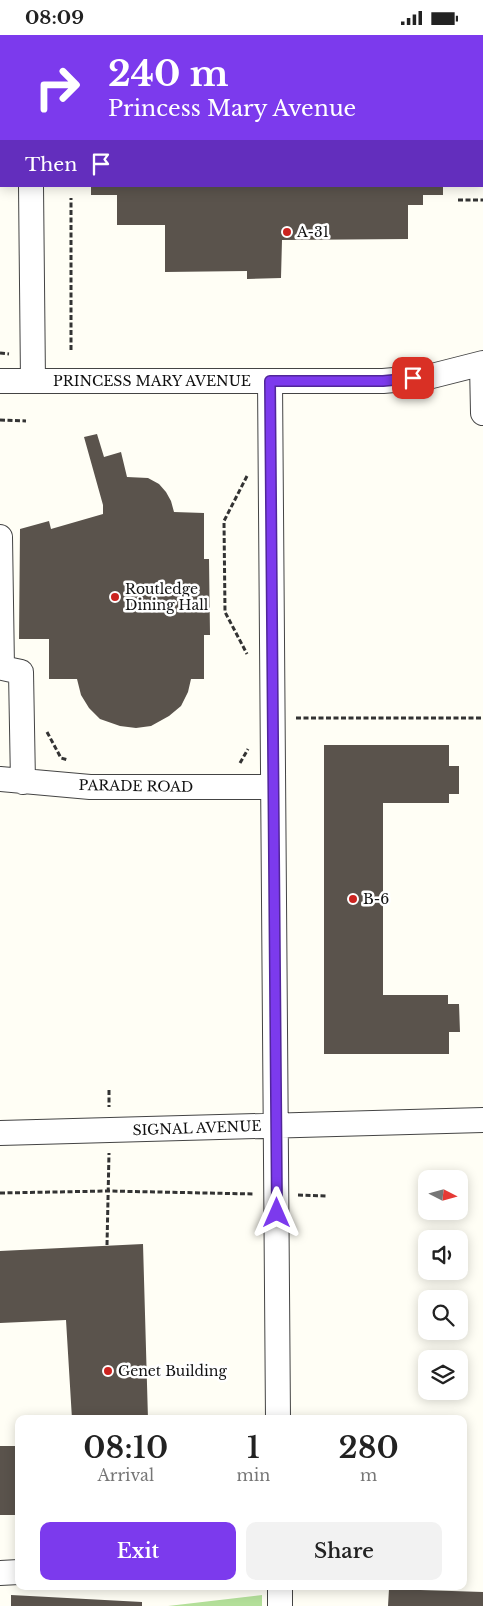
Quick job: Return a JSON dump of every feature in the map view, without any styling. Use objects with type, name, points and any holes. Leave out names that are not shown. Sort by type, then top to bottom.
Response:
[{"type":"street","points":[[31,187],[34,381]]},
{"type":"street","points":[[483,364],[483,413]]},
{"type":"street","name":"PRINCESS MARY AVENUE","points":[[0,381],[383,381],[428,377],[483,364]]},
{"type":"street","points":[[270,381],[278,1415]]},
{"type":"street","points":[[0,537],[2,667],[21,672],[11,781]]},
{"type":"street","name":"PARADE ROAD","points":[[11,781],[90,787],[273,787]]},
{"type":"street","name":"SIGNAL AVENUE","points":[[0,1133],[483,1120]]},
{"type":"street","points":[[0,1573],[15,1572]]},
{"type":"street","points":[[280,1590],[280,1606]]},
{"type":"path","points":[[71,198],[71,350]]},
{"type":"path","points":[[458,200],[483,200]]},
{"type":"path","points":[[0,420],[26,421]]},
{"type":"path","points":[[247,475],[224,521],[224,530],[225,612],[249,657]]},
{"type":"path","points":[[272,718],[481,718]]},
{"type":"path","points":[[44,727],[61,758],[76,764]]},
{"type":"path","points":[[238,766],[249,748]]},
{"type":"path","points":[[108,1245],[109,1090]]},
{"type":"path","points":[[0,1193],[109,1191],[327,1196]]},
{"type":"green space","points":[[262,1595],[262,1606],[168,1606]]},
{"type":"building","name":"A-31","points":[[91,187],[443,187],[443,195],[423,195],[423,205],[408,205],[408,239],[282,240],[281,278],[247,279],[247,271],[165,272],[165,225],[117,225],[117,195],[91,195]]},
{"type":"building","name":"Routledge Dining Hall","points":[[97,434],[104,457],[121,452],[127,477],[148,478],[159,484],[171,501],[174,512],[204,513],[204,559],[209,559],[210,635],[204,635],[204,679],[191,679],[188,692],[181,706],[169,716],[151,726],[136,728],[120,726],[100,719],[89,708],[81,695],[77,679],[49,679],[49,639],[19,639],[20,529],[49,521],[51,529],[103,514],[103,505],[84,437]]},
{"type":"building","name":"B-6","points":[[324,745],[449,745],[449,766],[459,766],[459,794],[449,794],[449,803],[383,803],[383,995],[448,995],[448,1004],[459,1004],[460,1032],[449,1032],[449,1054],[324,1054]]},
{"type":"building","name":"Genet Building","points":[[143,1244],[148,1415],[72,1415],[66,1320],[0,1323],[0,1251]]},
{"type":"building","points":[[0,1446],[15,1446],[15,1515],[0,1515]]},
{"type":"building","points":[[389,1590],[483,1592],[483,1606],[388,1606]]},
{"type":"building","points":[[11,1595],[142,1602],[142,1606],[11,1606]]},
{"type":"place","name":"A-31","points":[[287,232]]},
{"type":"place","name":"Routledge Dining Hall","points":[[115,597]]},
{"type":"place","name":"B-6","points":[[353,899]]},
{"type":"place","name":"Genet Building","points":[[108,1371]]},
{"type":"route","points":[[277,1213],[270,381],[383,381],[413,378]]}]
